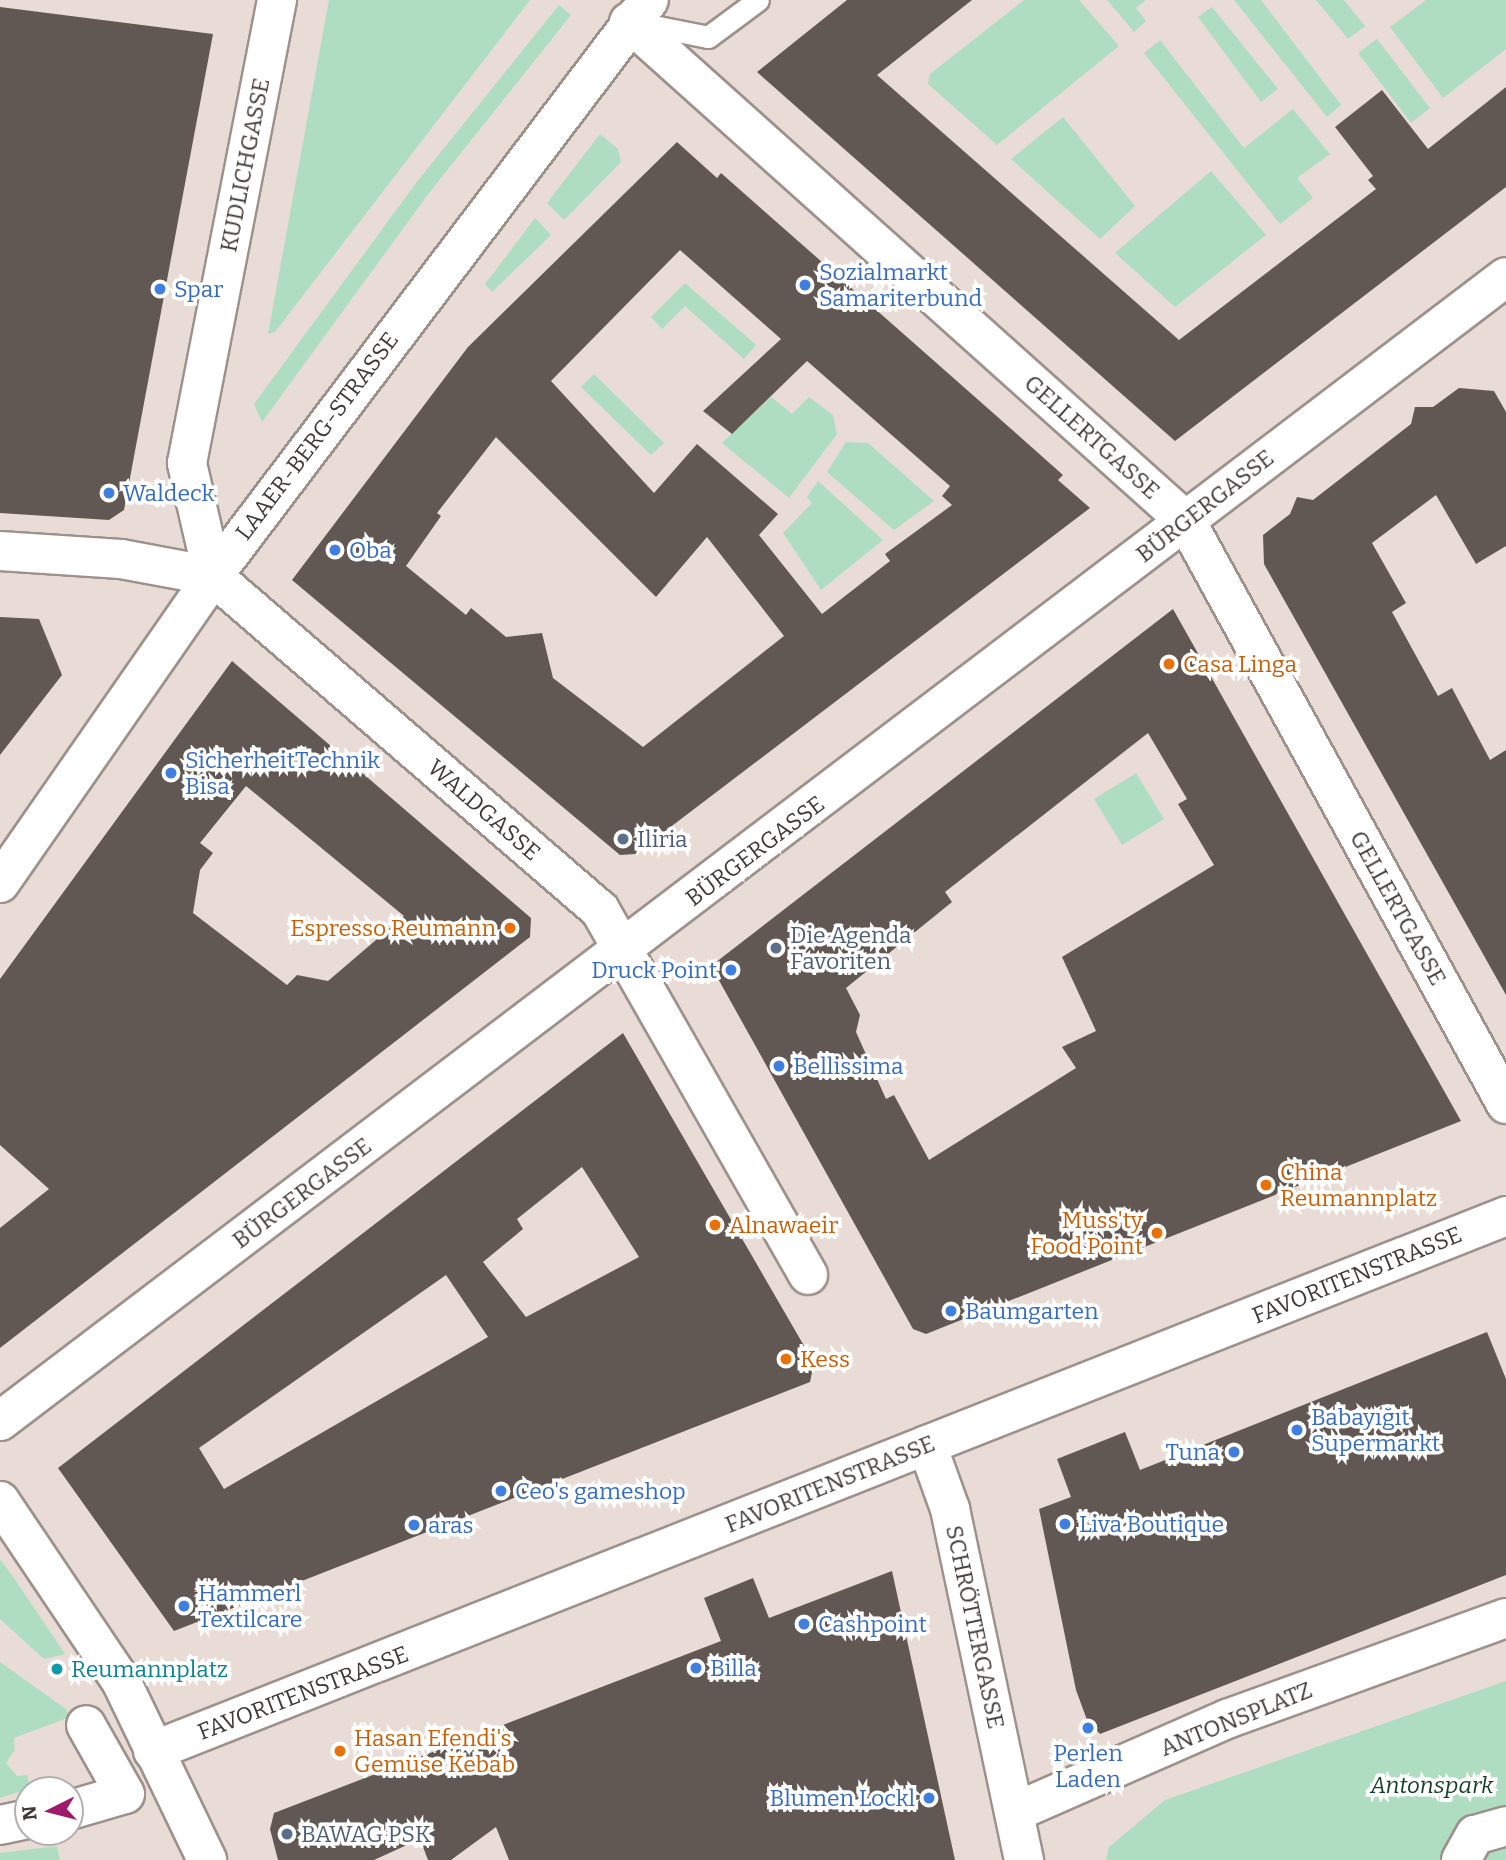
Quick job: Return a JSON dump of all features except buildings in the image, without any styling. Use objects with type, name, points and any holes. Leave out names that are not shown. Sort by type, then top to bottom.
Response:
[{"type":"street","name":"KUDLICHGASSE","points":[[213,576],[187,463],[276,0]]},
{"type":"street","name":"LAAER-BERG-STRASSE","points":[[0,883],[213,576],[639,11]]},
{"type":"street","name":"GELLERTGASSE","points":[[639,11],[1186,521],[1506,1104]]},
{"type":"street","name":"BÜRGERGASSE","points":[[0,1421],[626,949],[1186,521],[1504,285]]},
{"type":"street","points":[[0,551],[121,559],[213,576]]},
{"type":"street","name":"WALDGASSE","points":[[213,576],[600,910],[626,949],[808,1275]]},
{"type":"street","name":"FAVORITENSTRASSE","points":[[153,1751],[1506,1216]]},
{"type":"street","name":"SCHRÖTTERGASSE","points":[[928,1445],[950,1509],[1015,1812]]},
{"type":"street","points":[[0,1501],[107,1658],[207,1860]]},
{"type":"street","name":"ANTONSPLATZ","points":[[1015,1812],[1227,1719],[1506,1618]]},
{"type":"street","points":[[84,1806],[125,1794],[86,1725]]},
{"type":"street","points":[[1015,1812],[1024,1860]]},
{"type":"street","points":[[1461,1860],[1475,1835],[1506,1826]]},
{"type":"lane","points":[[639,11],[708,37],[758,0]]},
{"type":"green space","points":[[329,0],[530,0],[275,332],[268,334]]},
{"type":"green space","points":[[1024,0],[1079,0],[1119,46],[997,145],[928,84],[930,74]]},
{"type":"green space","points":[[1107,0],[1146,0],[1136,8],[1146,21],[1134,32]]},
{"type":"green space","points":[[1234,0],[1261,0],[1341,105],[1327,117]]},
{"type":"green space","points":[[1316,0],[1344,0],[1365,26],[1348,39]]},
{"type":"green space","points":[[1426,0],[1506,0],[1506,49],[1443,98],[1390,27]]},
{"type":"green space","points":[[559,5],[571,15],[429,193],[262,422],[254,404],[416,183]]},
{"type":"green space","points":[[1212,7],[1278,89],[1261,102],[1198,17]]},
{"type":"green space","points":[[1377,39],[1430,108],[1411,123],[1358,53]]},
{"type":"green space","points":[[1160,40],[1244,148],[1293,109],[1330,154],[1297,178],[1313,198],[1280,224],[1144,53]]},
{"type":"green space","points":[[1063,117],[1135,206],[1100,239],[1011,159]]},
{"type":"green space","points":[[600,134],[618,149],[621,162],[564,220],[547,203]]},
{"type":"green space","points":[[1211,171],[1266,235],[1175,307],[1115,253]]},
{"type":"green space","points":[[535,218],[551,235],[492,292],[485,284]]},
{"type":"green space","points":[[685,283],[756,345],[744,359],[685,306],[662,329],[651,317]]},
{"type":"green space","points":[[594,374],[664,443],[651,455],[581,387]]},
{"type":"green space","points":[[771,397],[792,414],[809,397],[833,415],[837,434],[789,498],[722,443]]},
{"type":"green space","points":[[846,442],[868,443],[934,501],[894,530],[827,472]]},
{"type":"green space","points":[[818,481],[883,540],[821,590],[783,533],[812,503],[807,497]]},
{"type":"green space","points":[[1136,773],[1164,819],[1122,845],[1094,799]]},
{"type":"green space","points":[[0,1559],[65,1654],[44,1659],[0,1619]]},
{"type":"green space","points":[[0,1662],[66,1709],[70,1717],[14,1738],[15,1749],[6,1763],[17,1776],[14,1776],[14,1793],[0,1798]]},
{"type":"green space","name":"Antonspark","points":[[1506,1681],[1506,1860],[1106,1860],[1109,1847],[1165,1800]]},
{"type":"green space","points":[[57,1846],[60,1860],[0,1860],[0,1853]]},
{"type":"place","name":"Sozialmarkt Samariterbund","points":[[805,285]]},
{"type":"place","name":"Spar","points":[[160,289]]},
{"type":"place","name":"Waldeck","points":[[109,493]]},
{"type":"place","name":"Oba","points":[[335,550]]},
{"type":"place","name":"Casa Linga","points":[[1169,664]]},
{"type":"place","name":"SicherheitTechnik Bisa","points":[[171,773]]},
{"type":"place","name":"Iliria","points":[[623,839]]},
{"type":"place","name":"Espresso Reumann","points":[[510,928]]},
{"type":"place","name":"Die Agenda Favoriten","points":[[776,948]]},
{"type":"place","name":"Druck Point","points":[[731,970]]},
{"type":"place","name":"Bellissima","points":[[779,1066]]},
{"type":"place","name":"China Reumannplatz","points":[[1266,1185]]},
{"type":"place","name":"Alnawaeir","points":[[715,1225]]},
{"type":"place","name":"Muss'ty Food Point","points":[[1157,1233]]},
{"type":"place","name":"Baumgarten","points":[[951,1311]]},
{"type":"place","name":"Kess","points":[[786,1359]]},
{"type":"place","name":"Babayığıt Supermarkt","points":[[1297,1430]]},
{"type":"place","name":"Tuna","points":[[1234,1452]]},
{"type":"place","name":"Ceo's gameshop","points":[[501,1491]]},
{"type":"place","name":"Liva Boutique","points":[[1065,1524]]},
{"type":"place","name":"aras","points":[[414,1525]]},
{"type":"place","name":"Hammerl Textilcare","points":[[184,1606]]},
{"type":"place","name":"Cashpoint","points":[[804,1624]]},
{"type":"place","name":"Billa","points":[[696,1668]]},
{"type":"place","name":"Reumannplatz","points":[[57,1669]]},
{"type":"place","name":"Perlen Laden","points":[[1088,1728]]},
{"type":"place","name":"Hasan Efendi's Gemüse Kebab","points":[[340,1751]]},
{"type":"place","name":"Blumen Lockl","points":[[929,1798]]},
{"type":"place","name":"BAWAG PSK","points":[[287,1834]]}]
